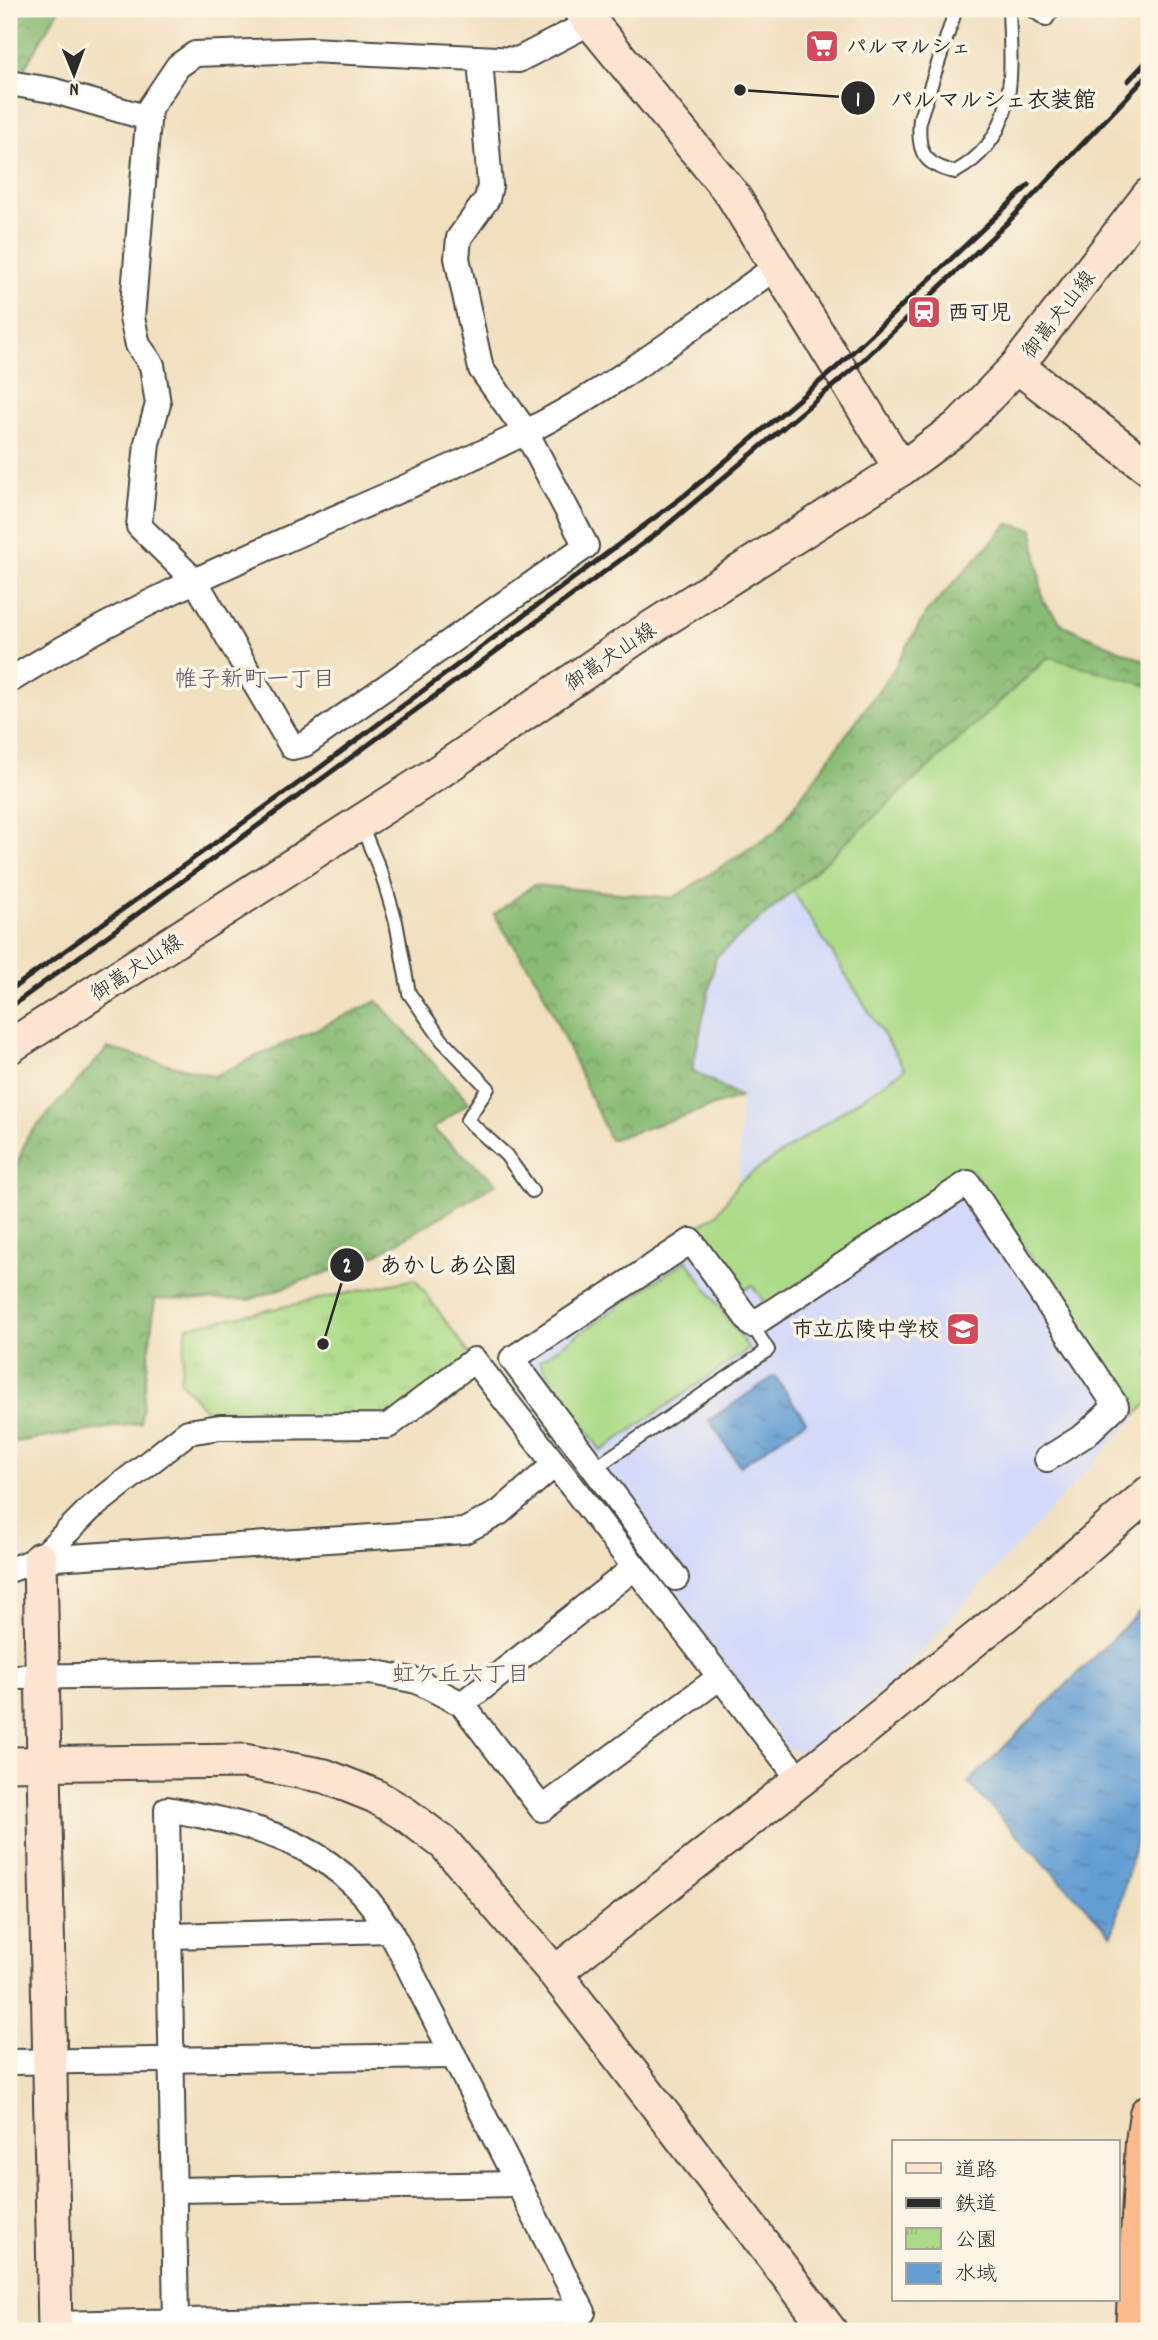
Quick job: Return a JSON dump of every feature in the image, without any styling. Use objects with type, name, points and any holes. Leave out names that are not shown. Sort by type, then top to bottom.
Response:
[{"type":"highway","points":[[1135,2331],[1145,2142],[1149,2114]]},
{"type":"street","points":[[480,59],[490,186],[487,199],[459,239],[457,258],[481,369],[526,432],[586,545],[305,744],[292,747],[196,582],[139,526],[147,443],[158,404],[152,365],[138,345],[132,318],[149,109],[178,66],[195,54],[310,50],[518,60],[586,16],[732,194],[901,469]]},
{"type":"street","points":[[9,83],[51,90],[148,118]]},
{"type":"street","name":"御嵩犬山線","points":[[9,1047],[359,822],[632,640],[901,469],[958,427],[1017,366],[1149,195]]},
{"type":"street","points":[[9,681],[84,636],[196,582],[526,432],[624,375],[776,267]]},
{"type":"street","points":[[1017,366],[1149,468]]},
{"type":"street","points":[[676,1578],[512,1359],[599,1297],[691,1241],[752,1325],[968,1183],[1116,1406],[1085,1435],[1047,1459]]},
{"type":"street","points":[[176,2320],[167,1809],[263,1829],[311,1849],[345,1875],[370,1899],[390,1930],[583,2312],[176,2320],[55,2328],[40,1559],[90,1509],[188,1432],[220,1427],[388,1426],[474,1360],[800,1780]]},
{"type":"street","points":[[9,1570],[40,1559],[464,1531],[499,1513],[554,1465]]},
{"type":"street","points":[[555,1973],[699,1863],[1046,1582],[1149,1493]]},
{"type":"street","points":[[462,1704],[634,1567]]},
{"type":"street","points":[[9,1676],[372,1672],[417,1681],[462,1704],[542,1809],[720,1677]]},
{"type":"street","points":[[9,1764],[244,1761],[325,1776],[375,1796],[445,1844],[555,1973],[830,2331]]},
{"type":"street","points":[[170,1936],[390,1930]]},
{"type":"street","points":[[9,2062],[454,2056]]},
{"type":"street","points":[[174,2190],[516,2184]]},
{"type":"lane","points":[[956,9],[920,118],[919,137],[922,154],[938,169],[955,172],[970,164],[989,146],[1006,112],[1011,75],[1009,9]]},
{"type":"lane","points":[[1031,9],[1046,20],[1054,9]]},
{"type":"lane","points":[[359,822],[382,875],[396,922],[409,993],[442,1040],[488,1088],[467,1120],[506,1155],[532,1191]]},
{"type":"lane","points":[[593,1469],[768,1350],[752,1325]]},
{"type":"shaded area","points":[[1049,657],[1149,686],[1149,1402],[896,1679],[808,1752],[789,1750],[498,1359],[717,1214],[739,1182],[741,1097],[692,1071],[716,957],[793,891]]},
{"type":"green space","points":[[9,9],[59,9],[24,69],[9,67]]},
{"type":"green space","points":[[1008,524],[1033,529],[1043,602],[1063,625],[1149,663],[1149,686],[1048,657],[793,891],[716,957],[692,1070],[741,1097],[610,1140],[539,983],[494,915],[533,885],[673,898],[776,831],[894,669],[926,613]]},
{"type":"green space","points":[[1049,657],[1149,686],[1149,1402],[1136,1415],[972,1170],[766,1305],[752,1285],[740,1293],[694,1229],[717,1214],[739,1182],[905,1069],[793,891]]},
{"type":"green space","points":[[377,1001],[469,1102],[433,1129],[497,1183],[378,1254],[249,1300],[155,1299],[141,1423],[9,1443],[9,1187],[27,1137],[108,1048],[214,1076]]},
{"type":"green space","points":[[687,1260],[749,1349],[601,1451],[539,1361]]},
{"type":"green space","points":[[415,1279],[474,1360],[388,1426],[220,1427],[180,1381],[187,1327]]},
{"type":"water","points":[[775,1376],[806,1421],[740,1466],[709,1420]]},
{"type":"water","points":[[1149,1602],[1149,1791],[1112,1935],[968,1783]]},
{"type":"railway","points":[[1128,81],[1149,59]]},
{"type":"railway","points":[[9,1008],[660,531],[859,364],[1009,221],[1149,74]]},
{"type":"railway","points":[[9,991],[318,769],[685,495],[837,367],[1029,185]]},
{"type":"place","name":"パルマルシェ","points":[[822,46]]},
{"type":"place","name":"パルマルシェ衣装館","points":[[740,90]]},
{"type":"place","name":"西可児","points":[[924,312]]},
{"type":"place","name":"市立広陵中学校","points":[[963,1329]]},
{"type":"place","name":"あかしあ公園","points":[[323,1344]]},
{"type":"district","name":"帷子新町一丁目","points":[[255,678]]},
{"type":"district","name":"虹ケ丘六丁目","points":[[461,1673]]}]
